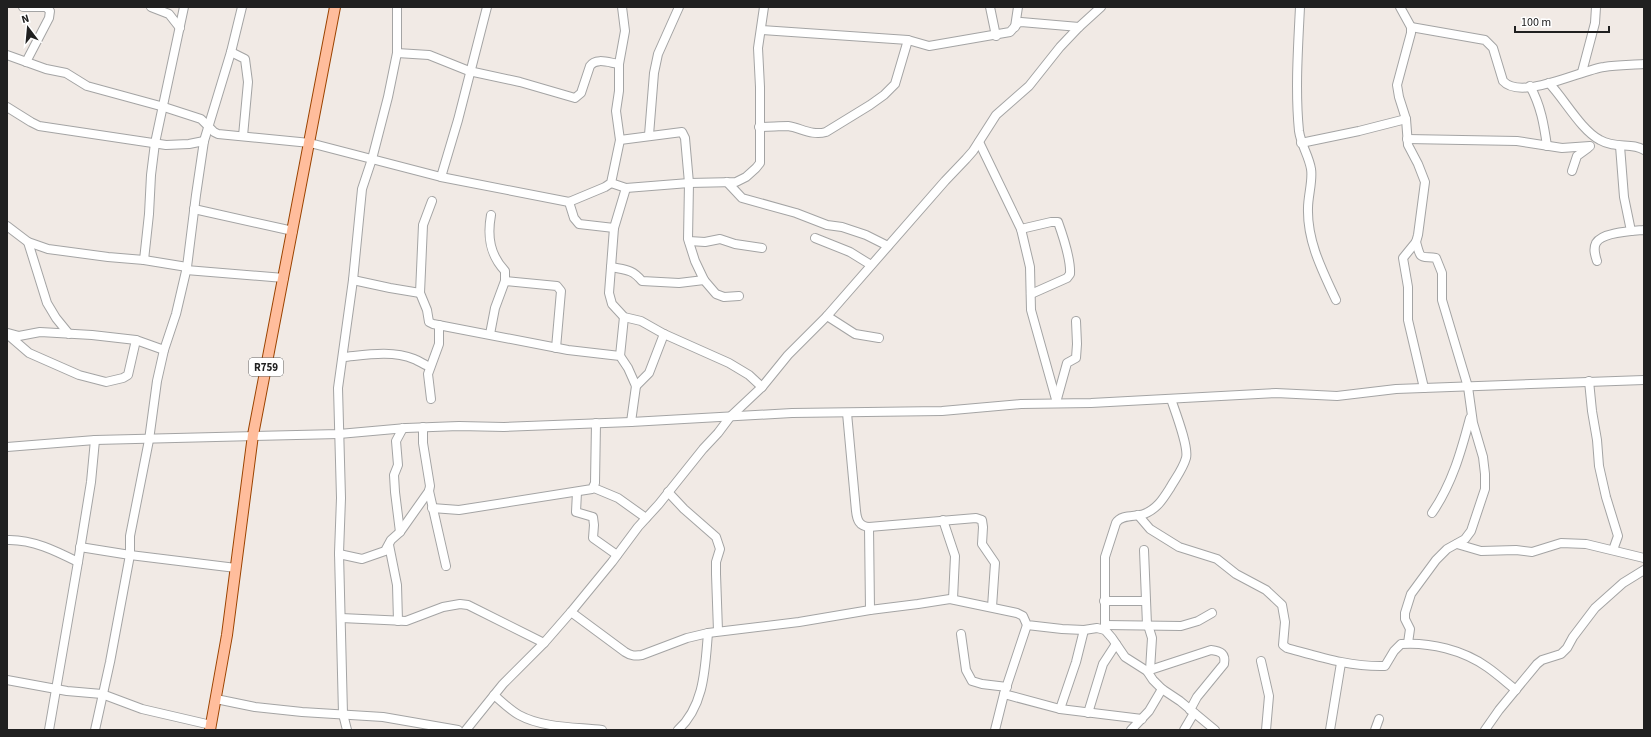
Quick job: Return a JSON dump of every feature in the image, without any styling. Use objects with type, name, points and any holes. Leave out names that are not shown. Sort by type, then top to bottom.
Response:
[{"type":"main road","name":"R759","points":[[211,728],[227,635],[253,435],[335,7]]},
{"type":"street","points":[[23,7],[46,7],[50,11],[49,18],[26,62]]},
{"type":"street","points":[[151,7],[169,14],[180,28]]},
{"type":"street","points":[[144,260],[155,143],[164,107],[184,7]]},
{"type":"street","points":[[95,730],[110,662],[130,555],[130,536],[149,440],[157,381],[164,350],[176,314],[186,268],[204,141],[231,52],[242,7]]},
{"type":"street","points":[[347,730],[343,714],[339,554],[341,498],[338,388],[353,280],[362,189],[372,159],[388,97],[397,53],[397,7]]},
{"type":"street","points":[[441,177],[458,120],[469,72],[487,7]]},
{"type":"street","points":[[7,55],[46,69],[66,73],[87,86],[164,107],[201,119],[218,134],[310,143],[441,177],[570,202],[611,183],[620,140],[616,111],[619,92],[619,64],[625,31],[622,7]]},
{"type":"street","points":[[649,136],[654,73],[658,54],[679,7]]},
{"type":"street","points":[[611,183],[626,188],[689,182],[736,182],[756,168],[760,163],[758,48],[764,7]]},
{"type":"street","points":[[990,7],[996,36]]},
{"type":"street","points":[[1015,27],[1018,7]]},
{"type":"street","points":[[466,730],[502,684],[544,643],[571,612],[702,449],[722,429],[730,417],[762,387],[788,355],[827,316],[944,181],[966,159],[979,142],[993,118],[1029,86],[1060,47],[1101,7]]},
{"type":"street","points":[[1300,7],[1298,70],[1299,130],[1301,143],[1311,169],[1308,209],[1311,241],[1336,300]]},
{"type":"street","points":[[1400,7],[1411,27],[1410,38],[1397,85],[1406,119],[1408,145],[1425,182],[1416,242],[1420,255],[1424,258],[1436,258],[1441,269],[1442,300],[1468,387],[1471,414],[1483,457],[1486,474],[1485,489],[1476,520],[1471,531],[1465,539],[1447,549],[1436,560],[1411,594],[1405,613],[1406,623],[1410,630],[1408,643]]},
{"type":"street","points":[[1582,72],[1595,23],[1596,7]]},
{"type":"street","points":[[761,30],[908,40],[929,46],[996,36],[1010,32],[1018,23],[1021,22],[1079,28]]},
{"type":"street","points":[[1411,27],[1485,40],[1493,48],[1501,76],[1505,84],[1515,88],[1548,83],[1604,66],[1644,64]]},
{"type":"street","points":[[759,127],[790,126],[811,133],[820,134],[826,132],[860,109],[870,105],[884,95],[895,84],[908,40]]},
{"type":"street","points":[[231,52],[245,58],[248,82],[243,136]]},
{"type":"street","points":[[397,53],[430,55],[469,72],[520,82],[575,98],[581,93],[592,62],[596,61],[619,64]]},
{"type":"street","points":[[1548,83],[1560,95],[1584,127],[1597,139],[1611,145],[1637,146],[1644,150]]},
{"type":"street","points":[[1530,86],[1538,100],[1543,118],[1547,146]]},
{"type":"street","points":[[7,107],[39,126],[155,143],[166,146],[204,141]]},
{"type":"street","points":[[1301,143],[1359,132],[1406,119]]},
{"type":"street","points":[[620,140],[682,132],[685,138],[689,182],[689,241],[695,261],[704,280],[716,294],[724,297],[739,296]]},
{"type":"street","points":[[1407,139],[1517,141],[1547,146],[1578,148],[1590,146]]},
{"type":"street","points":[[1572,170],[1577,156],[1597,139]]},
{"type":"street","points":[[979,142],[1021,229],[1030,267],[1031,310],[1057,402]]},
{"type":"street","points":[[1620,146],[1624,197],[1631,231]]},
{"type":"street","points":[[727,182],[742,198],[796,213],[827,225],[842,227],[866,235],[888,246]]},
{"type":"street","points":[[626,188],[614,228],[609,293],[612,304],[624,317],[641,321],[664,334],[729,363],[749,375],[762,387]]},
{"type":"street","points":[[432,201],[423,226],[420,293],[427,310],[429,322],[556,348],[620,356]]},
{"type":"street","points":[[570,202],[574,218],[579,224],[614,228]]},
{"type":"street","points":[[194,209],[293,231]]},
{"type":"street","points":[[490,334],[495,308],[505,282],[505,271],[497,262],[489,238],[488,230],[491,215]]},
{"type":"street","points":[[1021,229],[1051,222],[1058,222],[1067,248],[1071,273],[1067,278],[1031,294]]},
{"type":"street","points":[[7,226],[28,242],[48,249],[144,260],[186,268],[284,278]]},
{"type":"street","points":[[1597,261],[1594,250],[1599,240],[1603,237],[1631,231],[1644,230]]},
{"type":"street","points":[[815,238],[850,252],[871,265]]},
{"type":"street","points":[[689,241],[705,242],[720,239],[736,244],[762,248]]},
{"type":"street","points":[[28,242],[47,303],[56,318],[69,334]]},
{"type":"street","points":[[1416,242],[1403,259],[1408,287],[1408,320],[1424,388]]},
{"type":"street","points":[[611,267],[632,271],[636,273],[642,282],[679,283],[704,280]]},
{"type":"street","points":[[353,280],[420,293]]},
{"type":"street","points":[[505,282],[557,286],[561,291],[556,348]]},
{"type":"street","points":[[827,316],[855,334],[879,338]]},
{"type":"street","points":[[624,317],[620,356],[628,368],[636,386],[631,422]]},
{"type":"street","points":[[1057,402],[1067,363],[1076,358],[1076,321]]},
{"type":"street","points":[[430,399],[428,379],[430,367],[438,344],[439,325]]},
{"type":"street","points":[[7,333],[19,336],[40,332],[92,334],[136,340],[164,350]]},
{"type":"street","points":[[7,333],[29,353],[79,376],[106,382],[123,378],[128,375],[136,340]]},
{"type":"street","points":[[636,386],[649,373],[664,334]]},
{"type":"street","points":[[342,357],[385,354],[413,359],[430,367]]},
{"type":"street","points":[[7,447],[95,440],[149,440],[253,435],[339,434],[423,427],[504,427],[792,413],[942,411],[1057,402],[1092,403],[1276,393],[1336,396],[1396,389],[1644,380]]},
{"type":"street","points":[[1589,381],[1599,466],[1606,497],[1618,536],[1612,550]]},
{"type":"street","points":[[1171,399],[1185,446],[1186,457],[1183,466],[1161,503],[1152,510],[1138,515],[1122,518],[1116,523],[1105,557],[1105,628],[1125,657],[1138,667],[1149,671],[1211,650],[1218,650],[1223,654],[1225,659],[1224,664],[1197,697],[1184,730]]},
{"type":"street","points":[[848,413],[857,517],[861,524],[869,527],[976,518],[983,522],[983,548],[994,559],[995,566],[992,582],[992,607]]},
{"type":"street","points":[[1432,513],[1450,483],[1471,414]]},
{"type":"street","points":[[594,488],[596,423]]},
{"type":"street","points":[[423,427],[423,443],[430,486],[429,491],[446,566]]},
{"type":"street","points":[[400,532],[394,475],[398,464],[396,441],[403,428]]},
{"type":"street","points":[[49,730],[91,482],[95,440]]},
{"type":"street","points":[[432,508],[459,510],[577,492],[594,488],[618,498],[646,518]]},
{"type":"street","points":[[339,554],[357,559],[364,559],[382,553],[400,532],[429,491]]},
{"type":"street","points":[[577,492],[576,512],[593,517],[593,538],[617,555]]},
{"type":"street","points":[[668,492],[684,509],[716,537],[718,542],[720,549],[716,562],[718,631]]},
{"type":"street","points":[[1138,515],[1150,529],[1179,547],[1217,559],[1236,574],[1266,590],[1282,605],[1285,622],[1283,646],[1341,663],[1385,666],[1394,651],[1402,644],[1408,643],[1438,647],[1460,653],[1487,667],[1516,690]]},
{"type":"street","points":[[943,520],[955,556],[953,599]]},
{"type":"street","points":[[869,527],[868,545],[870,610]]},
{"type":"street","points":[[7,540],[25,541],[49,548],[78,562]]},
{"type":"street","points":[[1457,544],[1480,551],[1516,550],[1532,552],[1561,543],[1572,543],[1598,545],[1644,558]]},
{"type":"street","points":[[388,545],[397,585],[398,621]]},
{"type":"street","points":[[80,547],[130,555],[236,568]]},
{"type":"street","points":[[1144,550],[1146,577],[1145,601],[1148,625],[1152,638],[1149,671],[1153,680],[1162,689],[1215,730]]},
{"type":"street","points":[[1485,730],[1537,664],[1542,660],[1561,654],[1567,648],[1573,637],[1595,608],[1623,583],[1644,570]]},
{"type":"street","points":[[571,612],[630,655],[642,655],[686,638],[708,632],[798,622],[870,610],[953,599],[992,607],[1023,616],[1027,625],[1005,690],[995,730]]},
{"type":"street","points":[[1104,601],[1145,601]]},
{"type":"street","points":[[341,618],[398,621],[412,620],[443,607],[460,604],[468,605],[544,643]]},
{"type":"street","points":[[1027,625],[1084,630],[1148,625],[1181,626],[1198,621],[1212,613]]},
{"type":"street","points":[[1060,709],[1076,662],[1084,630]]},
{"type":"street","points":[[678,730],[695,708],[700,696],[708,632]]},
{"type":"street","points":[[960,634],[966,670],[972,681],[1005,690],[1060,709],[1142,719]]},
{"type":"street","points":[[1088,713],[1103,664],[1116,644]]},
{"type":"street","points":[[1261,661],[1270,696],[1266,730]]},
{"type":"street","points":[[1330,730],[1341,663]]},
{"type":"street","points":[[7,680],[57,689],[102,694],[142,709],[211,728]]},
{"type":"street","points":[[1131,730],[1157,700],[1162,689]]},
{"type":"street","points":[[494,695],[517,714],[529,720],[540,723],[602,730]]},
{"type":"street","points":[[216,699],[255,707],[302,712],[383,717],[412,726],[458,730]]},
{"type":"street","points":[[1374,730],[1379,719]]}]
